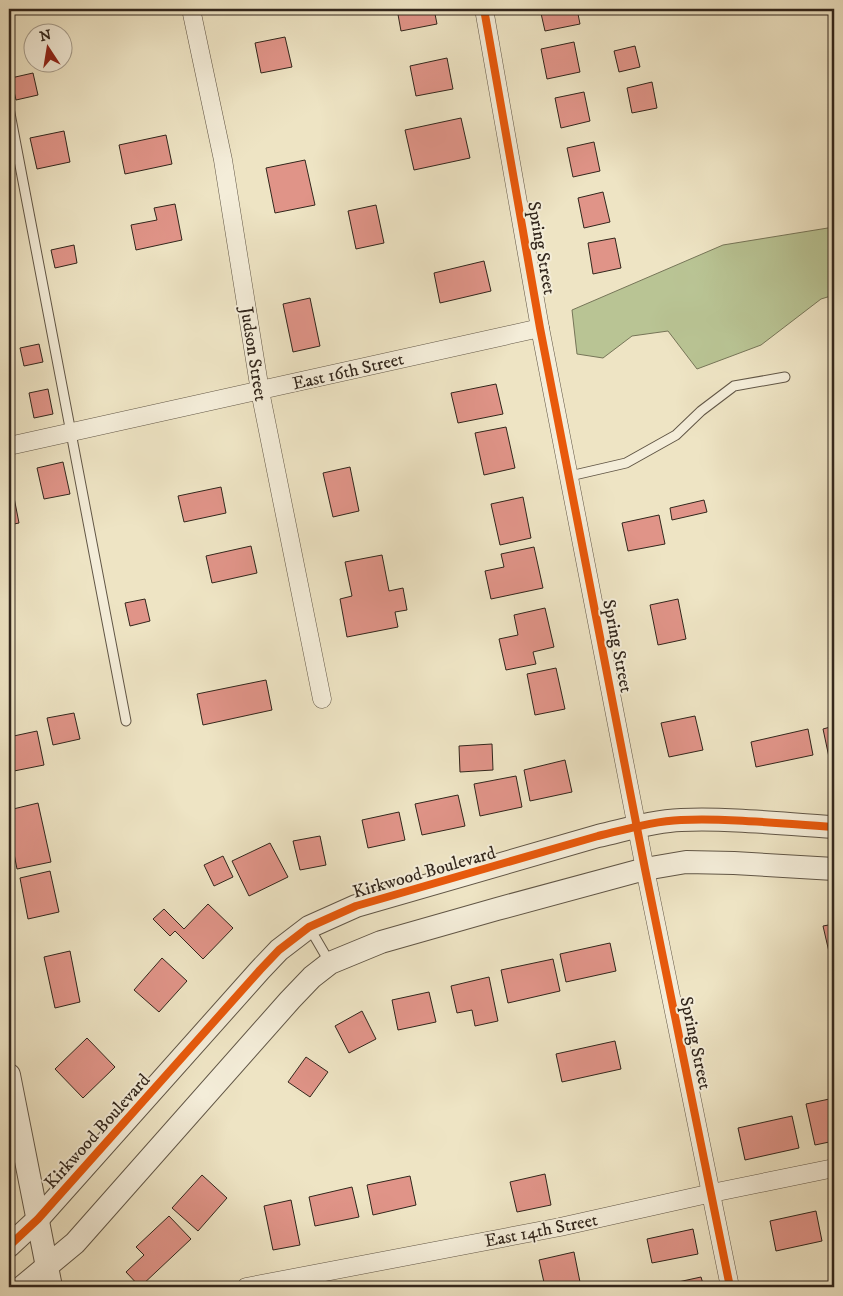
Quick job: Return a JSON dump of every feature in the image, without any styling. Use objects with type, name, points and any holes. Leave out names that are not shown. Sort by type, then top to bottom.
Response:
[{"type":"street","name":"Judson Street","points":[[191,9],[223,160],[260,391],[322,698]]},
{"type":"street","name":"Spring Street","points":[[484,9],[540,328],[645,870],[730,1287]]},
{"type":"street","name":"East 16th Street","points":[[9,446],[540,328]]},
{"type":"street","name":"Kirkwood Boulevard","points":[[9,1246],[38,1219],[260,970],[279,950],[309,927],[356,906],[598,836],[637,827],[679,820],[834,827]]},
{"type":"street","points":[[22,1287],[49,1277],[74,1243],[290,1000],[312,977],[330,963],[381,942],[497,909],[645,870],[686,862],[834,869]]},
{"type":"street","points":[[9,1075],[49,1277]]},
{"type":"street","name":"East 14th Street","points":[[246,1287],[330,1279],[712,1193],[834,1168]]},
{"type":"lane","points":[[9,108],[126,721]]},
{"type":"lane","points":[[570,476],[626,463],[676,435],[701,411],[734,386],[785,377]]},
{"type":"lane","points":[[309,927],[330,963]]},
{"type":"green space","points":[[834,227],[834,295],[821,299],[761,345],[697,369],[668,331],[632,336],[603,358],[577,354],[572,310],[723,245]]},
{"type":"building","points":[[397,9],[434,9],[437,24],[401,31]]},
{"type":"building","points":[[540,9],[577,9],[580,24],[545,31]]},
{"type":"building","points":[[285,37],[292,67],[261,73],[255,43]]},
{"type":"building","points":[[574,42],[580,72],[547,79],[541,49]]},
{"type":"building","points":[[635,46],[640,67],[619,72],[614,51]]},
{"type":"building","points":[[447,58],[453,89],[416,96],[410,66]]},
{"type":"building","points":[[33,73],[38,95],[16,100],[11,78]]},
{"type":"building","points":[[652,82],[657,108],[632,113],[627,88]]},
{"type":"building","points":[[584,92],[590,121],[561,128],[555,98]]},
{"type":"building","points":[[461,118],[470,158],[414,170],[405,130]]},
{"type":"building","points":[[64,131],[70,162],[37,169],[30,138]]},
{"type":"building","points":[[166,135],[172,164],[125,174],[119,145]]},
{"type":"building","points":[[594,142],[600,171],[573,177],[567,148]]},
{"type":"building","points":[[305,160],[315,205],[275,213],[266,168]]},
{"type":"building","points":[[603,192],[610,222],[584,228],[578,198]]},
{"type":"building","points":[[175,204],[182,240],[136,250],[131,225],[157,220],[154,208]]},
{"type":"building","points":[[376,205],[384,243],[356,249],[348,211]]},
{"type":"building","points":[[615,238],[621,268],[593,274],[588,243]]},
{"type":"building","points":[[74,245],[77,263],[55,268],[51,250]]},
{"type":"building","points":[[484,261],[491,291],[440,303],[434,273]]},
{"type":"building","points":[[310,298],[320,346],[293,352],[283,304]]},
{"type":"building","points":[[39,344],[43,362],[24,366],[20,348]]},
{"type":"building","points":[[496,384],[503,414],[458,423],[451,393]]},
{"type":"building","points":[[48,389],[53,414],[34,418],[29,393]]},
{"type":"building","points":[[506,427],[515,468],[484,475],[475,433]]},
{"type":"building","points":[[63,462],[70,494],[44,499],[37,468]]},
{"type":"building","points":[[350,467],[359,511],[333,517],[323,473]]},
{"type":"building","points":[[9,478],[19,523],[9,525]]},
{"type":"building","points":[[221,487],[226,513],[184,522],[178,496]]},
{"type":"building","points":[[523,497],[531,538],[500,545],[491,504]]},
{"type":"building","points":[[704,500],[707,512],[672,520],[670,508]]},
{"type":"building","points":[[659,515],[665,544],[628,551],[622,523]]},
{"type":"building","points":[[251,546],[257,573],[212,583],[206,556]]},
{"type":"building","points":[[534,547],[543,588],[491,599],[485,571],[504,567],[501,554]]},
{"type":"building","points":[[382,555],[389,591],[403,588],[407,610],[395,612],[398,627],[347,637],[340,599],[352,596],[345,562]]},
{"type":"building","points":[[145,599],[150,621],[130,626],[125,603]]},
{"type":"building","points":[[678,599],[686,639],[658,645],[650,605]]},
{"type":"building","points":[[545,608],[554,647],[533,652],[536,664],[506,670],[499,639],[518,635],[514,615]]},
{"type":"building","points":[[556,668],[565,709],[535,715],[527,674]]},
{"type":"building","points":[[266,680],[272,710],[203,725],[197,694]]},
{"type":"building","points":[[74,713],[80,739],[53,745],[47,718]]},
{"type":"building","points":[[695,716],[703,750],[669,757],[661,723]]},
{"type":"building","points":[[834,726],[834,761],[830,762],[823,729]]},
{"type":"building","points":[[808,729],[813,755],[756,767],[751,742]]},
{"type":"building","points":[[37,731],[44,765],[9,772],[9,737]]},
{"type":"building","points":[[492,744],[493,770],[460,772],[459,746]]},
{"type":"building","points":[[565,760],[572,792],[530,801],[524,770]]},
{"type":"building","points":[[516,776],[522,807],[480,816],[474,784]]},
{"type":"building","points":[[458,795],[465,826],[422,835],[415,804]]},
{"type":"building","points":[[38,803],[51,862],[17,869],[9,828],[9,810]]},
{"type":"building","points":[[399,812],[405,840],[368,848],[362,820]]},
{"type":"building","points":[[320,836],[326,865],[300,870],[293,841]]},
{"type":"building","points":[[270,843],[288,877],[249,896],[232,861]]},
{"type":"building","points":[[223,856],[233,877],[214,886],[204,865]]},
{"type":"building","points":[[50,871],[59,912],[28,919],[20,878]]},
{"type":"building","points":[[208,904],[233,928],[203,959],[175,931],[170,936],[153,919],[164,909],[184,929]]},
{"type":"building","points":[[834,924],[834,951],[829,952],[823,926]]},
{"type":"building","points":[[610,943],[616,971],[566,982],[560,954]]},
{"type":"building","points":[[70,951],[80,1002],[55,1008],[44,957]]},
{"type":"building","points":[[162,958],[187,981],[159,1012],[134,990]]},
{"type":"building","points":[[553,959],[560,991],[508,1003],[501,970]]},
{"type":"building","points":[[489,977],[498,1021],[475,1026],[472,1010],[457,1013],[451,986]]},
{"type":"building","points":[[429,992],[436,1022],[398,1030],[392,1000]]},
{"type":"building","points":[[362,1011],[376,1039],[349,1053],[335,1026]]},
{"type":"building","points":[[87,1038],[115,1067],[83,1098],[55,1069]]},
{"type":"building","points":[[615,1041],[621,1069],[562,1082],[556,1054]]},
{"type":"building","points":[[306,1057],[328,1072],[310,1097],[288,1082]]},
{"type":"building","points":[[834,1098],[834,1141],[815,1145],[806,1104]]},
{"type":"building","points":[[792,1116],[799,1148],[745,1160],[738,1128]]},
{"type":"building","points":[[545,1174],[551,1205],[517,1212],[510,1182]]},
{"type":"building","points":[[202,1175],[227,1198],[198,1231],[172,1208]]},
{"type":"building","points":[[410,1176],[416,1205],[373,1215],[367,1185]]},
{"type":"building","points":[[352,1187],[359,1217],[315,1226],[309,1197]]},
{"type":"building","points":[[291,1200],[300,1245],[273,1250],[264,1206]]},
{"type":"building","points":[[816,1211],[822,1241],[776,1251],[770,1221]]},
{"type":"building","points":[[169,1216],[191,1239],[140,1287],[126,1272],[144,1255],[136,1247]]},
{"type":"building","points":[[693,1229],[698,1254],[652,1263],[647,1239]]},
{"type":"building","points":[[574,1252],[581,1287],[545,1287],[539,1260]]},
{"type":"building","points":[[701,1277],[704,1287],[655,1287]]},
{"type":"cycle path","points":[[484,9],[540,328],[645,869],[730,1287]]},
{"type":"cycle path","points":[[9,1246],[38,1219],[260,970],[279,950],[309,927],[356,906],[598,836],[650,824],[681,820],[719,820],[834,827]]}]
